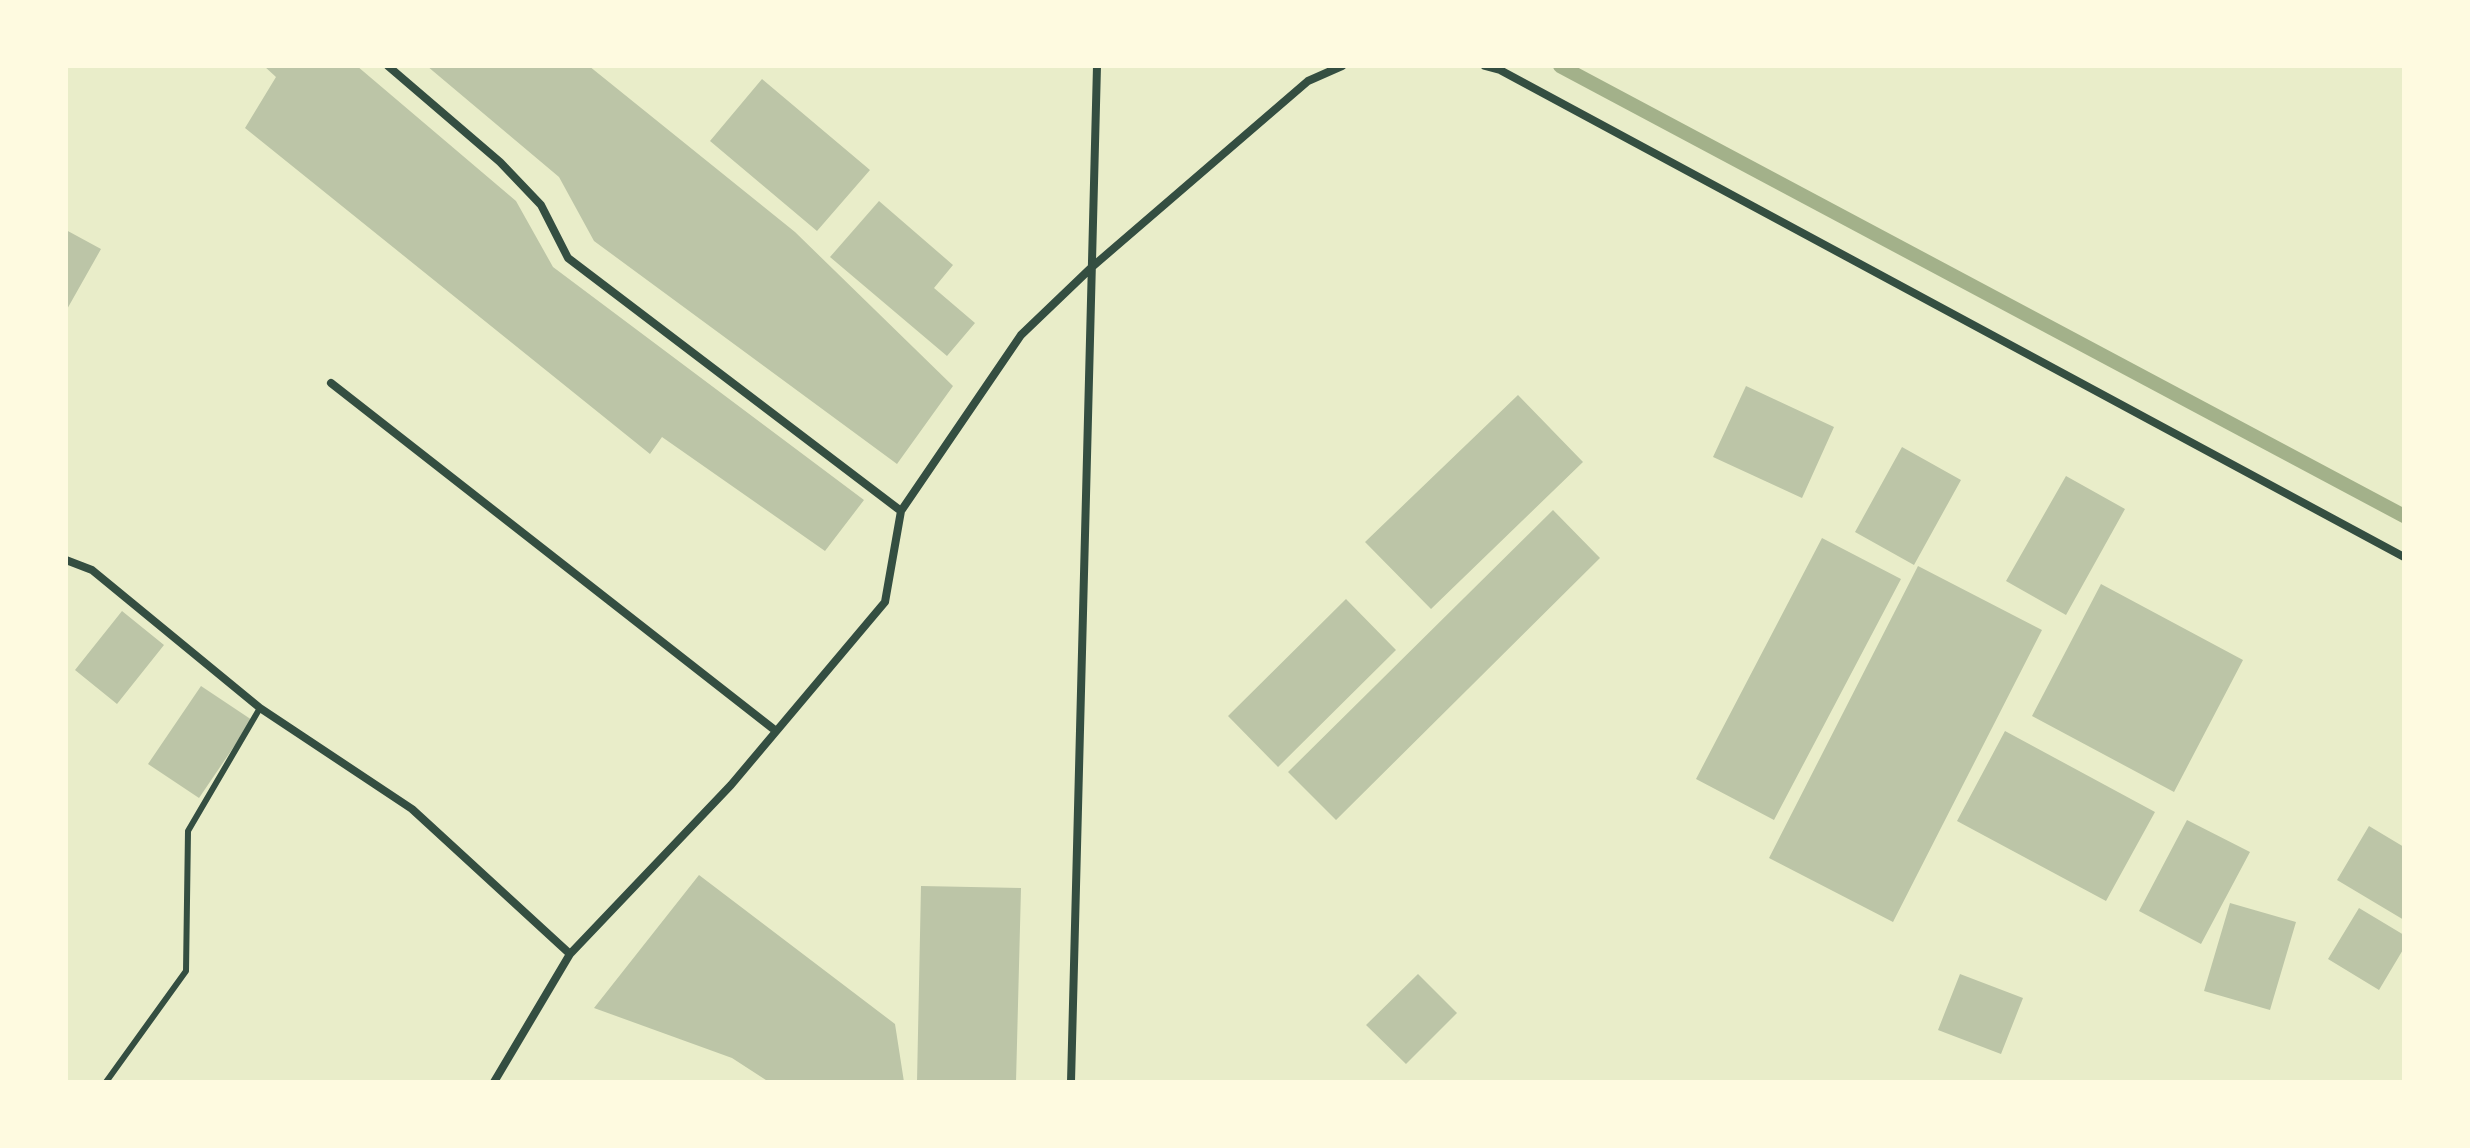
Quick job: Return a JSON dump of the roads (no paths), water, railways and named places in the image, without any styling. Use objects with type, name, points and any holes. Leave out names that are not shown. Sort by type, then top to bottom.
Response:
[{"type":"street","points":[[388,66],[500,162],[541,205],[568,258],[901,511]]},
{"type":"street","points":[[1071,1082],[1097,66]]},
{"type":"street","points":[[494,1082],[570,954],[731,785],[885,602],[901,511],[1021,335],[1092,267],[1308,81],[1342,66]]},
{"type":"street","points":[[1485,66],[1514,77],[2404,557]]},
{"type":"street","points":[[331,383],[776,731]]},
{"type":"street","points":[[66,560],[92,570],[260,708],[412,809],[570,954]]},
{"type":"lane","points":[[106,1082],[186,971],[188,831],[260,708]]},
{"type":"waterway","points":[[1560,66],[2404,516]]}]
